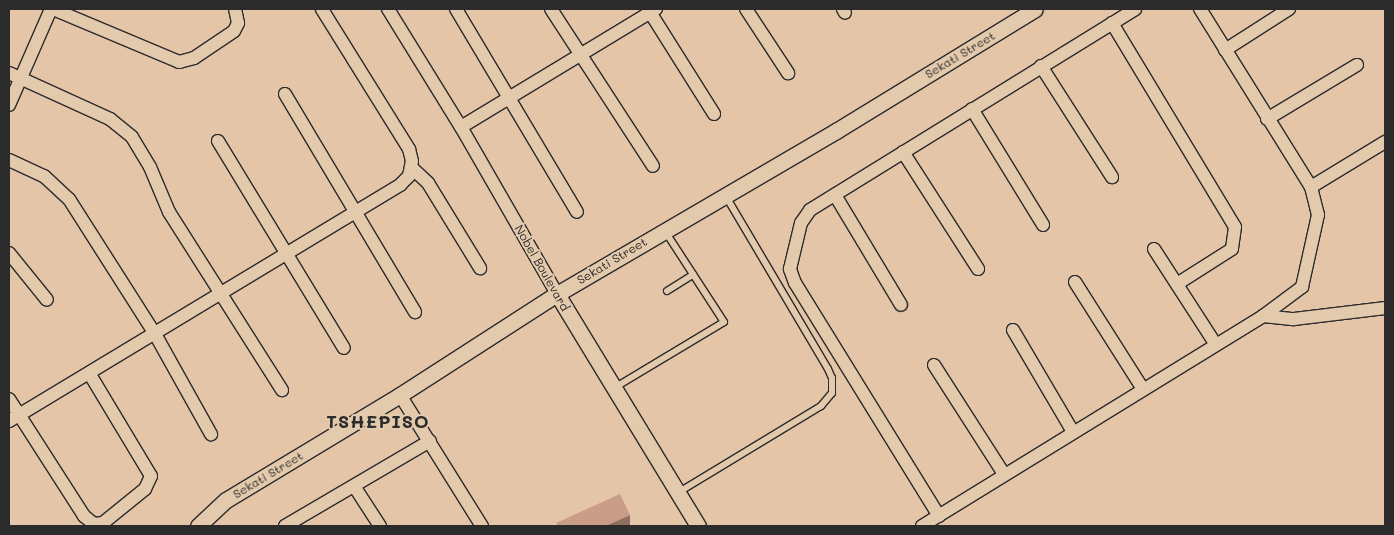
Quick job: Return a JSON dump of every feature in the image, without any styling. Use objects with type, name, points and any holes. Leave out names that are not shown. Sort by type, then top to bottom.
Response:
[{"type":"street","points":[[9,105],[15,75],[52,9],[179,62],[194,58],[234,31],[238,23],[235,9]]},
{"type":"street","points":[[322,9],[408,149],[412,168],[428,183],[480,268]]},
{"type":"street","name":"Nobel Boulevard","points":[[388,9],[461,127],[556,294],[698,526]]},
{"type":"street","points":[[456,9],[577,212]]},
{"type":"street","points":[[551,9],[653,166]]},
{"type":"street","points":[[746,9],[788,73]]},
{"type":"street","name":"Sekati Street","points":[[198,526],[226,500],[400,395],[556,294],[724,194],[836,131],[1035,9]]},
{"type":"street","points":[[938,516],[792,277],[792,260],[804,217],[903,152],[1135,9]]},
{"type":"street","points":[[922,526],[1263,316],[1296,294],[1304,280],[1318,215],[1311,187],[1200,9]]},
{"type":"street","points":[[1225,50],[1289,9]]},
{"type":"street","points":[[461,127],[580,56],[652,10],[714,114]]},
{"type":"street","points":[[1112,23],[1236,227],[1232,249],[1177,284]]},
{"type":"street","points":[[1267,119],[1356,65]]},
{"type":"street","points":[[1041,66],[1112,177]]},
{"type":"street","points":[[15,75],[110,119],[132,138],[150,167],[166,207],[282,390]]},
{"type":"street","points":[[285,94],[415,312]]},
{"type":"street","points":[[972,109],[1043,225]]},
{"type":"street","points":[[218,141],[344,348]]},
{"type":"street","points":[[1311,187],[1385,142]]},
{"type":"street","points":[[903,152],[978,269]]},
{"type":"street","points":[[9,160],[44,176],[69,199],[155,334],[211,434]]},
{"type":"street","points":[[14,418],[400,185],[412,168]]},
{"type":"street","points":[[835,195],[902,305]]},
{"type":"street","points":[[1154,249],[1216,345]]},
{"type":"street","points":[[9,252],[47,300]]},
{"type":"street","points":[[1075,282],[1143,389]]},
{"type":"street","points":[[1263,316],[1294,320],[1385,308]]},
{"type":"street","points":[[1013,330],[1073,432]]},
{"type":"street","points":[[934,365],[1004,474]]},
{"type":"street","points":[[9,400],[14,418],[84,516],[94,524],[108,521],[149,485],[151,476],[89,373]]},
{"type":"street","points":[[400,395],[482,526]]},
{"type":"street","points":[[285,526],[430,441]]},
{"type":"street","points":[[354,486],[380,526]]},
{"type":"lane","points":[[677,493],[821,406],[832,393],[832,378],[828,369],[724,194]]},
{"type":"lane","points":[[614,388],[724,322],[664,230]]},
{"type":"lane","points":[[666,291],[694,276]]},
{"type":"building","points":[[620,494],[630,515],[605,526],[558,526],[556,523]]},
{"type":"district","name":"TSHEPISO","points":[[378,421]]}]
